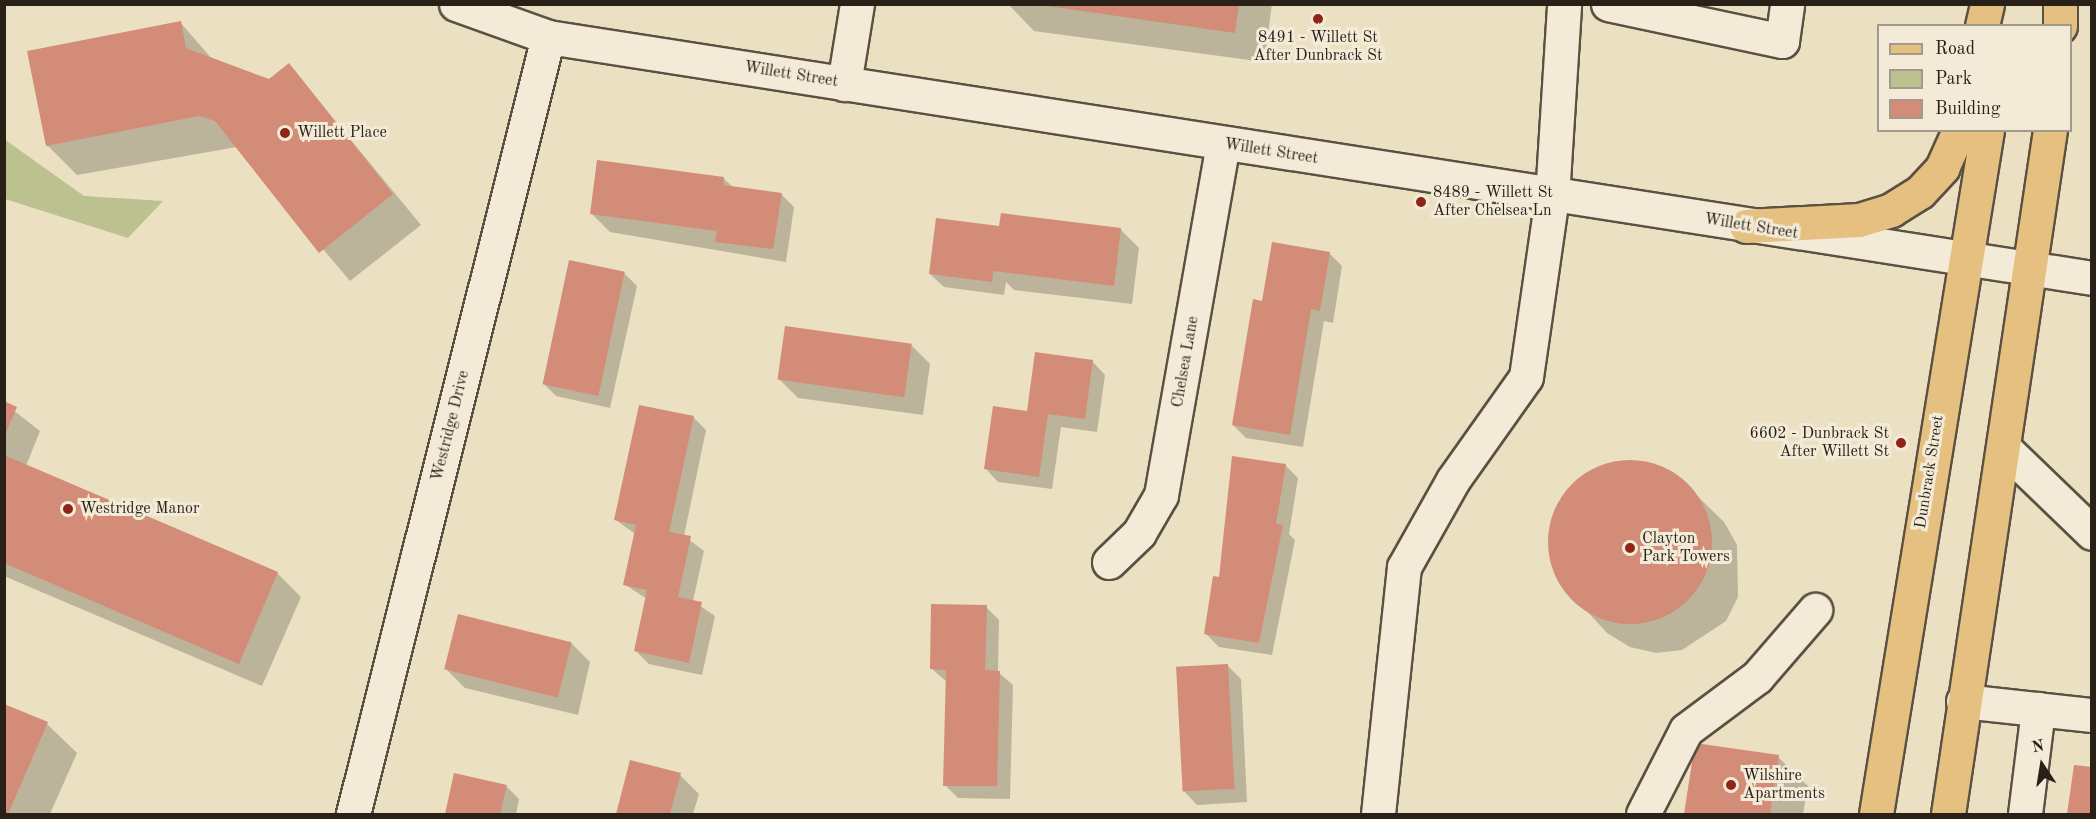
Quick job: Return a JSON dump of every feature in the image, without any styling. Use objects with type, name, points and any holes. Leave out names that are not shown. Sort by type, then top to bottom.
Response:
[{"type":"main road","points":[[1982,24],[1987,4]]},
{"type":"main road","points":[[1994,4],[1995,24]]},
{"type":"main road","points":[[2060,4],[2060,24]]},
{"type":"main road","points":[[1746,226],[1859,220],[1892,210],[1920,192],[1942,168],[1958,132]]},
{"type":"main road","name":"Dunbrack Street","points":[[1876,814],[1987,132]]},
{"type":"main road","points":[[1948,814],[1963,701],[2032,270],[2050,132]]},
{"type":"street","name":"Willett Street","points":[[456,4],[548,37],[1552,197],[1964,261],[2091,278]]},
{"type":"street","points":[[844,84],[857,4]]},
{"type":"street","points":[[1378,814],[1404,567],[1453,480],[1526,377],[1552,197],[1564,4]]},
{"type":"street","points":[[1608,4],[1782,41],[1788,4]]},
{"type":"street","name":"Westridge Drive","points":[[353,814],[548,37]]},
{"type":"street","name":"Chelsea Lane","points":[[1109,562],[1139,533],[1161,495],[1223,144]]},
{"type":"street","points":[[2004,448],[2091,533]]},
{"type":"street","points":[[1644,814],[1645,802],[1686,730],[1757,677],[1815,610]]},
{"type":"street","points":[[1963,701],[2091,714]]},
{"type":"street","points":[[2025,814],[2038,709]]},
{"type":"green space","points":[[4,139],[84,196],[163,201],[128,238],[5,199]]},
{"type":"building","points":[[1034,4],[1239,4],[1235,33]]},
{"type":"building","name":"Willett Place","points":[[181,21],[186,48],[269,79],[289,63],[393,194],[319,253],[215,121],[199,116],[46,146],[27,51]]},
{"type":"building","points":[[597,160],[724,177],[723,185],[782,193],[773,249],[715,242],[717,231],[590,214]]},
{"type":"building","points":[[1001,213],[1121,228],[1114,286],[993,271],[992,282],[929,274],[936,218],[999,226]]},
{"type":"building","points":[[1272,242],[1330,252],[1320,311],[1311,309],[1290,435],[1232,425],[1253,299],[1262,301]]},
{"type":"building","points":[[569,260],[625,272],[598,396],[543,384]]},
{"type":"building","points":[[785,326],[912,344],[904,397],[777,379]]},
{"type":"building","points":[[1035,352],[1093,360],[1085,419],[1048,414],[1039,477],[984,469],[993,406],[1027,411]]},
{"type":"building","points":[[4,401],[17,407],[4,437]]},
{"type":"building","points":[[639,405],[694,416],[669,532],[691,536],[678,597],[702,602],[689,663],[634,651],[647,590],[623,585],[636,525],[614,520]]},
{"type":"building","name":"Westridge Manor","points":[[4,455],[278,572],[239,664],[4,563]]},
{"type":"building","points":[[1232,456],[1286,464],[1276,524],[1283,525],[1259,643],[1204,634],[1213,576],[1219,577]]},
{"type":"building","name":"Clayton Park Towers","points":[[1630,460],[1661,466],[1688,484],[1706,511],[1712,542],[1706,573],[1688,600],[1661,618],[1630,624],[1599,618],[1572,600],[1554,573],[1548,542],[1554,511],[1572,484],[1599,466]]},
{"type":"building","points":[[931,604],[987,605],[985,670],[1000,671],[997,786],[943,786],[946,670],[930,669]]},
{"type":"building","points":[[458,614],[572,642],[558,698],[444,669]]},
{"type":"building","points":[[1228,664],[1235,789],[1183,792],[1176,667]]},
{"type":"building","points":[[4,704],[48,722],[8,814],[4,814]]},
{"type":"building","name":"Wilshire Apartments","points":[[1695,743],[1779,755],[1770,814],[1684,814]]},
{"type":"building","points":[[630,760],[681,773],[670,814],[616,814]]},
{"type":"building","points":[[2074,765],[2092,767],[2092,814],[2067,814]]},
{"type":"building","points":[[454,773],[507,785],[500,814],[445,814]]},
{"type":"place","name":"8491 - Willett St After Dunbrack St","points":[[1318,19]]},
{"type":"place","name":"Willett Place","points":[[285,133]]},
{"type":"place","name":"8489 - Willett St After Chelsea Ln","points":[[1421,202]]},
{"type":"place","name":"6602 - Dunbrack St After Willett St","points":[[1901,443]]},
{"type":"place","name":"Westridge Manor","points":[[68,509]]},
{"type":"place","name":"Clayton Park Towers","points":[[1630,548]]},
{"type":"place","name":"Wilshire Apartments","points":[[1731,785]]}]
